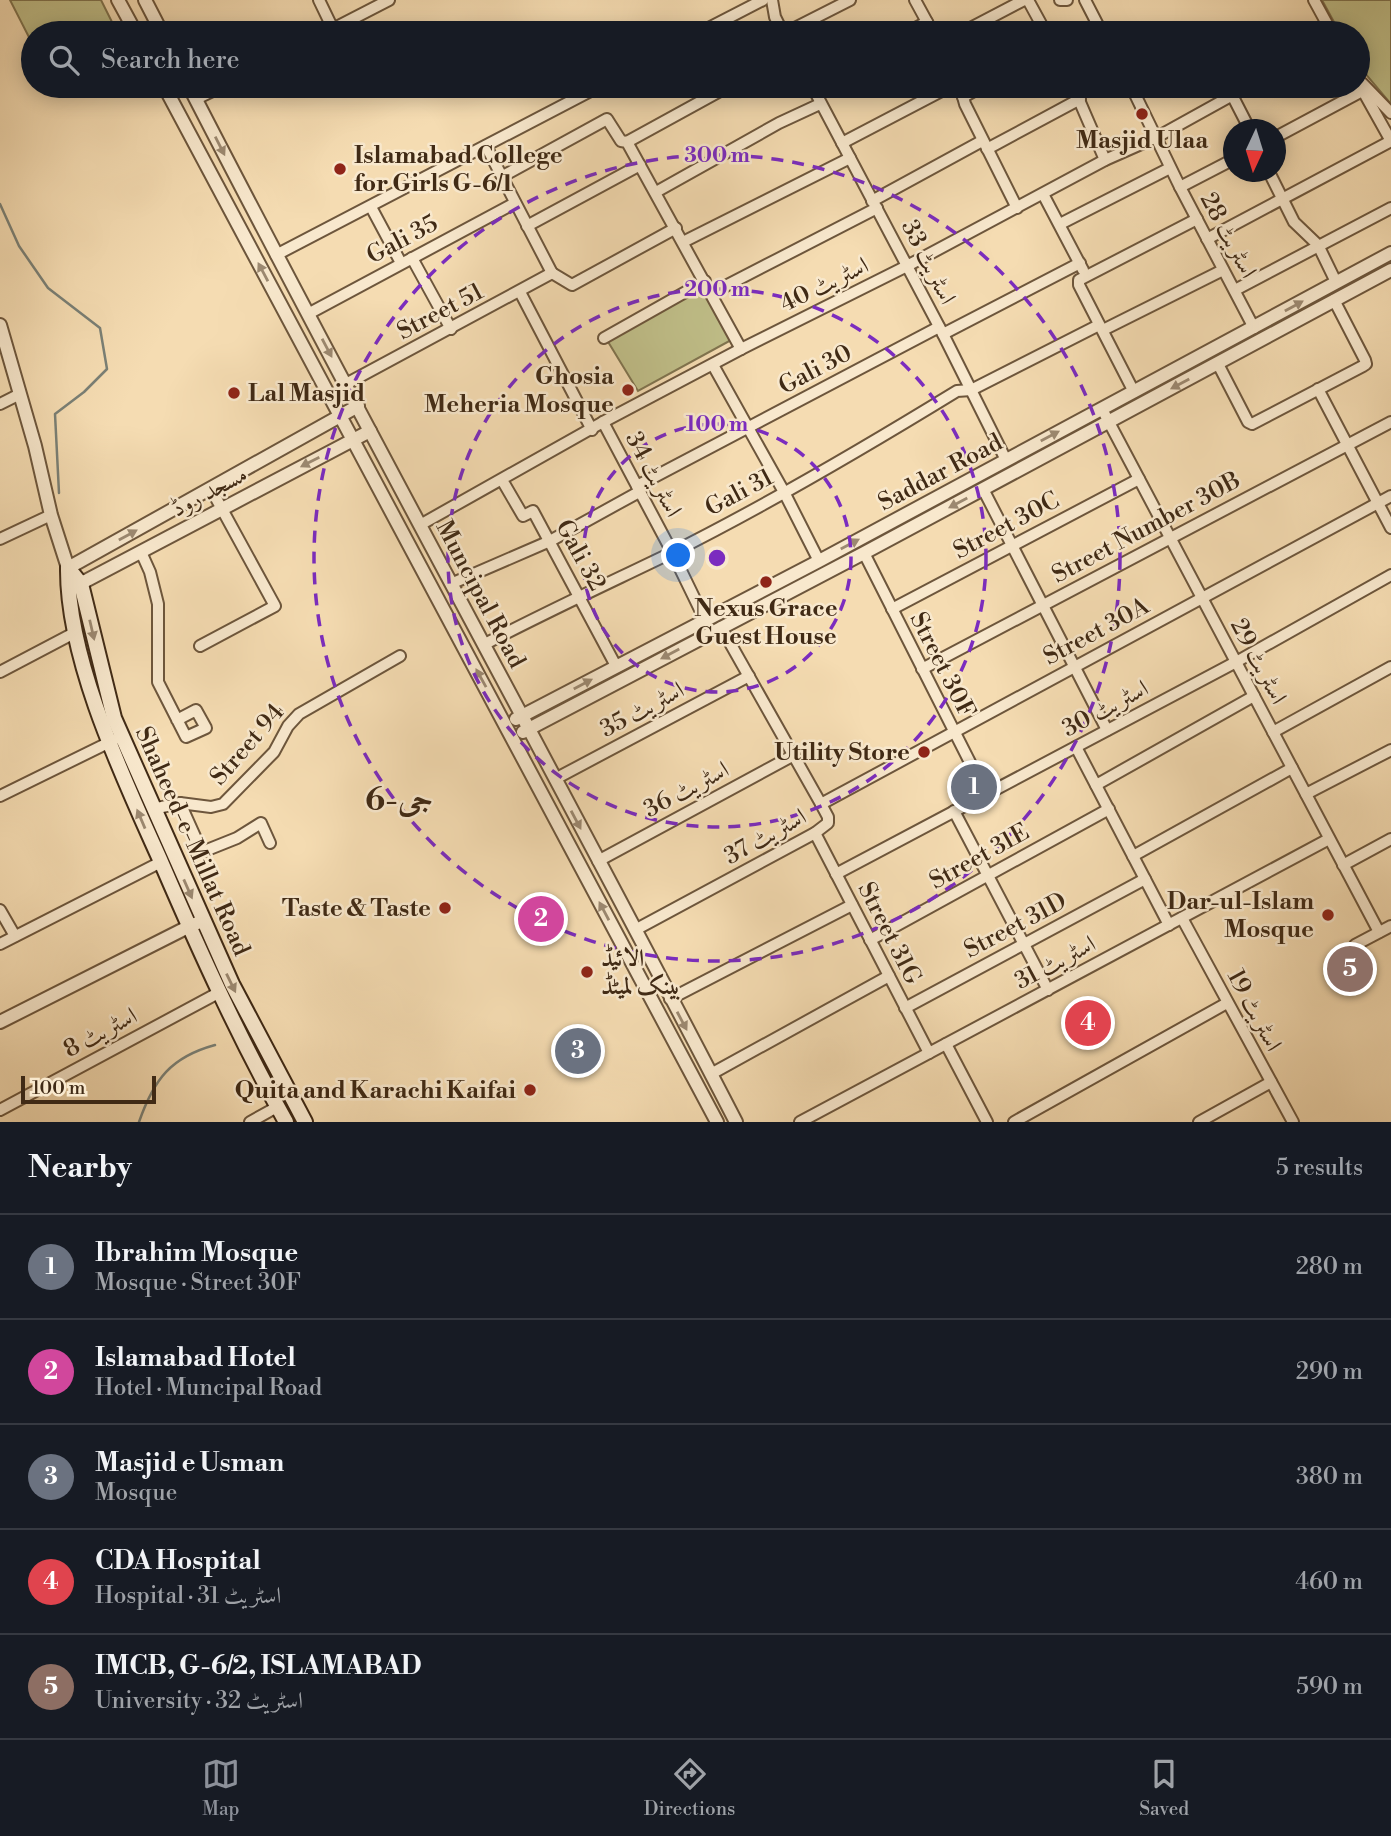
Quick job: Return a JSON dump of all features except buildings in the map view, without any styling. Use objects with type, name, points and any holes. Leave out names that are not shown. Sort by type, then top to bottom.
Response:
[{"type":"main road","name":"Shaheed-e-Millat Road","points":[[68,568],[111,707],[116,740],[153,809],[202,921],[305,1122]]},
{"type":"main road","name":"Shaheed-e-Millat Road","points":[[75,587],[76,632],[85,669],[116,740],[161,862],[188,927],[286,1122]]},
{"type":"main road","points":[[274,1101],[285,1087]]},
{"type":"street","points":[[118,0],[129,21]]},
{"type":"street","points":[[145,0],[156,21]]},
{"type":"street","points":[[319,0],[326,21]]},
{"type":"street","points":[[348,21],[389,0]]},
{"type":"street","points":[[722,21],[762,0]]},
{"type":"street","points":[[772,0],[777,21]]},
{"type":"street","points":[[808,21],[850,0]]},
{"type":"street","points":[[915,0],[926,21]]},
{"type":"street","points":[[985,21],[1026,0],[1039,21]]},
{"type":"street","points":[[1060,0],[1067,0]]},
{"type":"street","points":[[1085,0],[1096,21]]},
{"type":"street","points":[[1314,0],[1325,21]]},
{"type":"street","points":[[1370,94],[1391,113]]},
{"type":"street","points":[[170,98],[717,1122]]},
{"type":"street","points":[[276,256],[577,98]]},
{"type":"street","points":[[503,176],[607,119],[621,141],[627,142],[707,98]]},
{"type":"street","name":"اسٹریٹ 33","points":[[817,98],[941,330],[1006,460]]},
{"type":"street","points":[[842,143],[928,98]]},
{"type":"street","points":[[965,98],[1017,208]]},
{"type":"street","name":"اسٹریٹ 28","points":[[1137,98],[1170,168],[1254,328]]},
{"type":"street","name":"اسٹریٹ 40","points":[[420,525],[689,373],[713,365],[907,266],[1105,160],[1157,137],[1227,98]]},
{"type":"street","points":[[1234,98],[1244,119]]},
{"type":"street","points":[[1286,131],[1337,98]]},
{"type":"street","points":[[1207,239],[1391,141],[1367,98]]},
{"type":"street","name":"Muncipal Road","points":[[196,99],[276,256],[453,583],[736,1122]]},
{"type":"street","points":[[712,293],[985,145],[1080,99],[1105,160]]},
{"type":"street","points":[[656,191],[779,123],[820,104]]},
{"type":"street","points":[[627,142],[741,349]]},
{"type":"street","points":[[486,146],[552,273],[572,285],[676,228]]},
{"type":"street","points":[[683,242],[850,158]]},
{"type":"street","points":[[527,226],[640,165]]},
{"type":"street","points":[[1180,187],[1223,165]]},
{"type":"street","points":[[1060,224],[1170,168]]},
{"type":"street","points":[[1274,182],[1294,222],[1318,245],[1336,282]]},
{"type":"street","points":[[1044,194],[1080,264],[1083,278]]},
{"type":"street","name":"Gali 35","points":[[308,314],[515,203]]},
{"type":"street","points":[[370,207],[401,263]]},
{"type":"street","points":[[1235,290],[1391,208]]},
{"type":"street","points":[[1134,392],[1079,285],[1083,278],[1197,219]]},
{"type":"street","name":"Saddar Road","points":[[506,724],[819,561],[1391,253]]},
{"type":"street","points":[[412,258],[451,329]]},
{"type":"street","name":"Gali 30","points":[[453,583],[550,541],[638,489],[749,429],[941,330],[1080,264]]},
{"type":"street","name":"Gali 31","points":[[485,644],[672,552],[784,492],[957,391],[971,390],[1223,270]]},
{"type":"street","name":"Saddar Road","points":[[513,738],[1391,270]]},
{"type":"street","name":"Street 51","points":[[346,384],[552,273]]},
{"type":"street","points":[[604,338],[705,281]]},
{"type":"street","points":[[520,292],[592,430]]},
{"type":"street","points":[[1218,363],[1249,423],[1366,364],[1334,300]]},
{"type":"street","points":[[283,311],[301,301]]},
{"type":"street","name":"Shaheed-e-Millat Road","points":[[0,325],[68,568]]},
{"type":"street","points":[[713,365],[819,561]]},
{"type":"street","points":[[1318,389],[1391,528]]},
{"type":"street","points":[[0,404],[20,394]]},
{"type":"street","name":"مسجد روڈ","points":[[68,568],[358,406]]},
{"type":"street","name":"اسٹریٹ 29","points":[[1102,409],[1379,932]]},
{"type":"street","name":"اسٹریٹ 34","points":[[603,422],[705,620]]},
{"type":"street","name":"Street Number 30B","points":[[922,669],[1391,422]]},
{"type":"street","name":"مسجد روڈ","points":[[75,587],[370,431]]},
{"type":"street","name":"Street 30C","points":[[892,609],[1139,479]]},
{"type":"street","name":"Gali 32","points":[[502,480],[523,516],[533,511],[616,666]]},
{"type":"street","points":[[200,646],[275,606],[211,489]]},
{"type":"street","points":[[983,489],[1107,730]]},
{"type":"street","name":"Street 30A","points":[[821,804],[1391,496]]},
{"type":"street","points":[[0,539],[51,515]]},
{"type":"street","points":[[141,552],[150,572],[158,604],[158,682],[177,720]]},
{"type":"street","name":"Street 30F","points":[[864,553],[986,794]]},
{"type":"street","name":"اسٹریٹ 30","points":[[836,874],[1236,662],[1390,577]]},
{"type":"street","name":"اسٹریٹ 37","points":[[635,930],[815,833],[828,823],[821,804],[721,627]]},
{"type":"street","points":[[0,672],[76,632]]},
{"type":"street","name":"Street 94","points":[[153,809],[180,803],[211,807],[223,804],[274,752],[288,726],[299,714],[401,656]]},
{"type":"street","points":[[1273,732],[1391,667]]},
{"type":"street","name":"اسٹریٹ 35","points":[[555,779],[749,676]]},
{"type":"street","points":[[1096,785],[1254,696]]},
{"type":"street","points":[[0,796],[116,740]]},
{"type":"street","points":[[1076,747],[1169,925]]},
{"type":"street","points":[[1306,794],[1391,750]]},
{"type":"street","name":"اسٹریٹ 36","points":[[598,861],[794,755]]},
{"type":"street","points":[[1133,856],[1292,768]]},
{"type":"street","points":[[180,803],[202,852],[237,838],[261,823],[270,843]]},
{"type":"street","name":"Street 31E","points":[[870,940],[1109,809]]},
{"type":"street","points":[[954,811],[1048,989]]},
{"type":"street","name":"Street 31G","points":[[815,833],[929,1053]]},
{"type":"street","name":"اسٹریٹ 31","points":[[800,1122],[1329,839]]},
{"type":"street","points":[[1343,865],[1391,839]]},
{"type":"street","points":[[0,944],[161,862]]},
{"type":"street","name":"Street 31D","points":[[905,1008],[1145,879]]},
{"type":"street","points":[[670,999],[852,905]]},
{"type":"street","points":[[0,910],[15,936]]},
{"type":"street","name":"اسٹریٹ 19","points":[[1182,918],[1293,1122]]},
{"type":"street","points":[[0,1023],[202,921]]},
{"type":"street","points":[[1355,945],[1391,926]]},
{"type":"street","points":[[711,1074],[889,976]]},
{"type":"street","name":"اسٹریٹ 8","points":[[0,1110],[220,992]]},
{"type":"street","points":[[1014,1122],[1227,1003]]},
{"type":"street","points":[[946,1044],[987,1122]]},
{"type":"street","points":[[1199,1122],[1271,1082]]},
{"type":"street","points":[[250,1122],[274,1101]]},
{"type":"street","points":[[1034,1110],[1040,1122]]},
{"type":"shaded area","points":[[10,0],[101,0],[112,21],[21,21]]},
{"type":"shaded area","points":[[1322,0],[1391,0],[1391,104],[1370,79],[1370,21],[1333,21]]},
{"type":"shaded area","points":[[705,285],[733,339],[638,391],[607,340]]},
{"type":"waterway","points":[[0,204],[19,246],[48,288],[100,328],[107,369],[84,392],[55,414],[59,493]]},
{"type":"waterway","points":[[139,1122],[151,1094],[166,1072],[187,1056],[215,1045]]},
{"type":"place","name":"Masjid Ulaa","points":[[1142,114]]},
{"type":"place","name":"Islamabad College for Girls G-6/1","points":[[340,169]]},
{"type":"place","name":"Ghosia Meheria Mosque","points":[[628,390]]},
{"type":"place","name":"Lal Masjid","points":[[234,393]]},
{"type":"place","name":"Nexus Grace Guest House","points":[[766,582]]},
{"type":"place","name":"Utility Store","points":[[924,752]]},
{"type":"place","name":"Ibrahim Mosque","points":[[974,787]]},
{"type":"place","name":"Taste & Taste","points":[[445,908]]},
{"type":"place","name":"Dar-ul-Islam Mosque","points":[[1328,915]]},
{"type":"place","name":"Islamabad Hotel","points":[[541,919]]},
{"type":"place","name":"IMCB, G-6/2, ISLAMABAD","points":[[1350,969]]},
{"type":"place","name":"الائیڈ بینک لمیٹڈ","points":[[587,972]]},
{"type":"place","name":"CDA Hospital","points":[[1088,1023]]},
{"type":"place","name":"Masjid e Usman","points":[[578,1051]]},
{"type":"place","name":"Quita and Karachi Kaifai","points":[[530,1090]]},
{"type":"district","name":"جی-6","points":[[399,799]]}]
